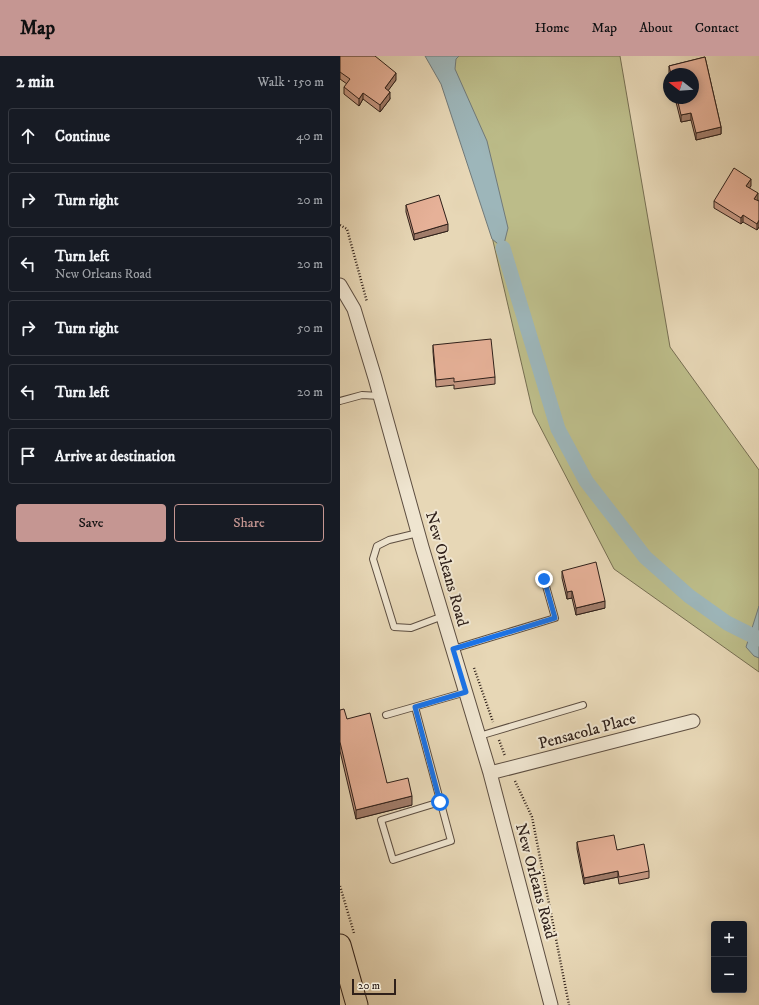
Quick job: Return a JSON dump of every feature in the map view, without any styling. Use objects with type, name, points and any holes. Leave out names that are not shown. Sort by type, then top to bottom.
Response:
[{"type":"highway","points":[[340,945],[357,1005]]},
{"type":"street","name":"New Orleans Road","points":[[340,285],[354,309],[418,533],[490,773],[550,1005]]},
{"type":"street","name":"Pensacola Place","points":[[490,773],[692,721]]},
{"type":"lane","points":[[340,401],[362,395],[380,396]]},
{"type":"lane","points":[[418,533],[389,540],[377,546],[373,559],[394,627],[411,628],[443,616]]},
{"type":"lane","points":[[453,649],[555,618],[544,579]]},
{"type":"lane","points":[[386,715],[466,692]]},
{"type":"lane","points":[[479,736],[583,705]]},
{"type":"lane","points":[[415,707],[451,841],[393,860],[381,820],[440,802]]},
{"type":"path","points":[[340,225],[347,229],[368,305]]},
{"type":"path","points":[[467,645],[509,768],[532,817],[569,1005]]},
{"type":"green space","points":[[450,56],[620,56],[670,347],[759,470],[759,672],[614,569],[533,413]]},
{"type":"water","points":[[425,56],[459,56],[456,59],[455,69],[487,141],[508,228],[503,248],[492,239],[441,84]]},
{"type":"water","points":[[759,606],[759,658],[754,656],[746,647]]},
{"type":"building","points":[[340,56],[375,56],[396,73],[385,88],[390,92],[380,105],[363,93],[359,99],[344,87],[350,79],[340,72]]},
{"type":"building","points":[[705,57],[721,127],[696,133],[691,113],[681,115],[678,104],[699,104],[699,68],[670,68],[669,66]]},
{"type":"building","points":[[734,168],[751,179],[746,186],[758,193],[754,199],[759,201],[759,220],[757,224],[743,215],[741,218],[714,201]]},
{"type":"building","points":[[439,195],[448,224],[414,234],[406,205]]},
{"type":"building","points":[[491,339],[495,377],[454,382],[454,378],[436,380],[433,345]]},
{"type":"building","points":[[596,562],[605,601],[576,608],[572,591],[567,592],[562,571]]},
{"type":"building","points":[[344,709],[347,719],[370,713],[387,783],[408,778],[412,796],[356,810],[340,742],[340,710]]},
{"type":"building","points":[[614,835],[617,850],[644,844],[649,871],[619,877],[618,871],[584,878],[577,842]]},
{"type":"waterway","points":[[503,248],[558,429],[586,481],[645,557],[689,596],[727,623],[759,639]]},
{"type":"route","points":[[440,802],[415,707],[466,692],[453,649],[555,618],[544,579]]}]
